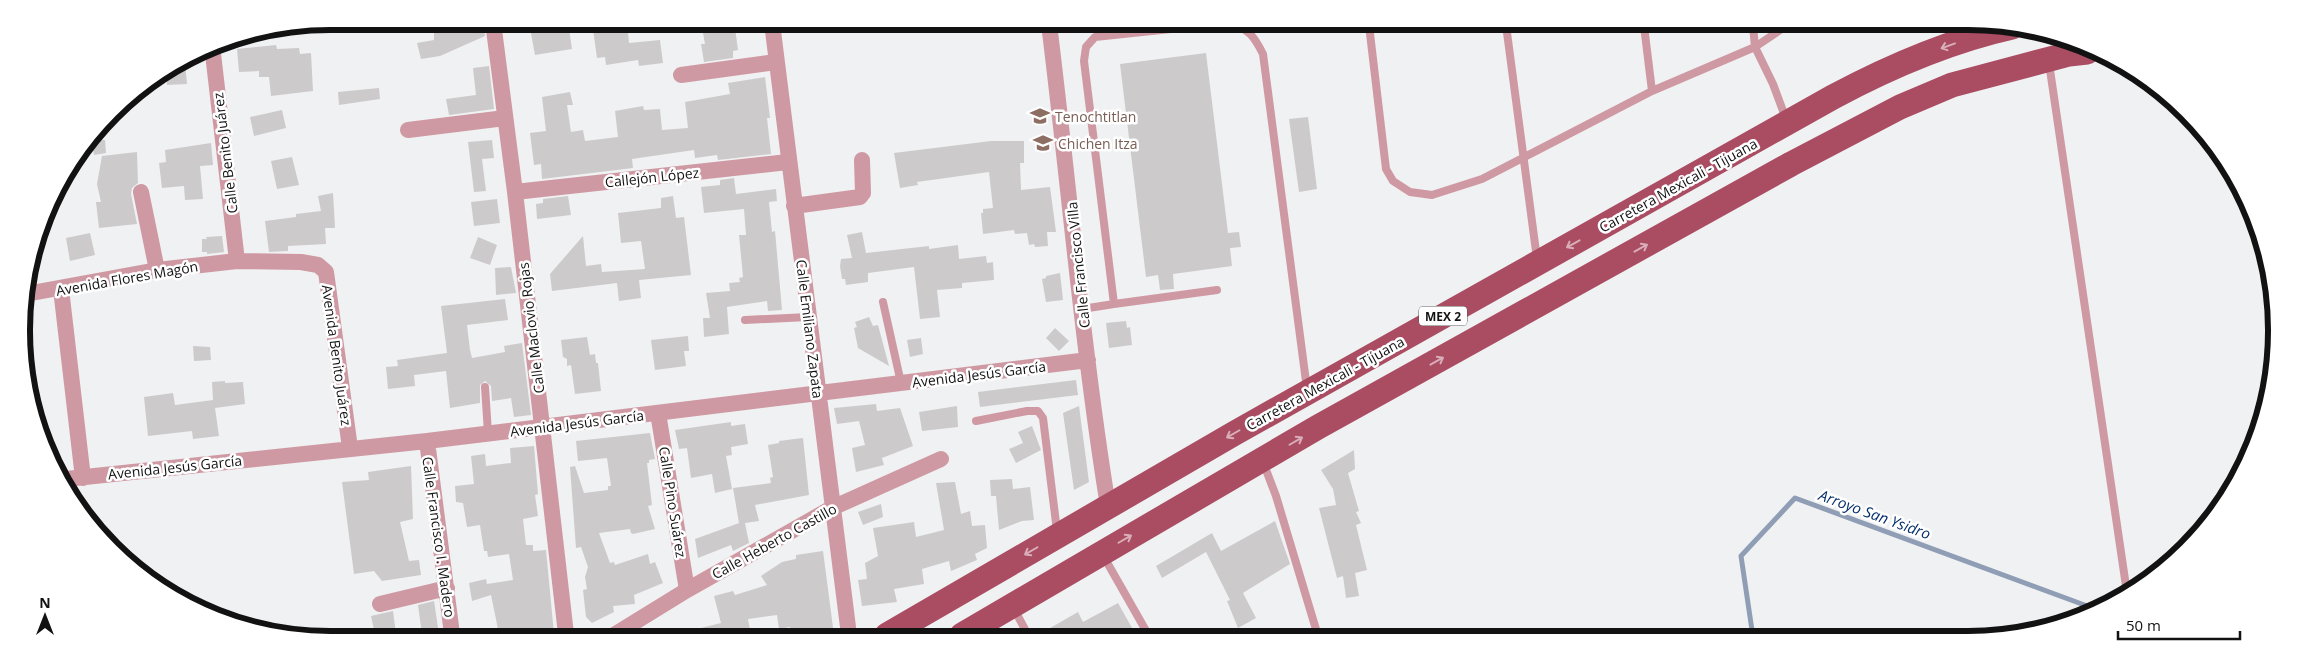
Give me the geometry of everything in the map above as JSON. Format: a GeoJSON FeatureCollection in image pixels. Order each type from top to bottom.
{"type":"FeatureCollection","features":[{"type":"Feature","properties":{"kind":"main road","name":"Carretera Mexicali - Tijuana"},"geometry":{"type":"LineString","coordinates":[[894,631],[1308,392],[1868,78],[1952,44],[1995,32]]}},
{"type":"Feature","properties":{"kind":"main road","name":"MEX 2"},"geometry":{"type":"LineString","coordinates":[[969,631],[1262,460],[1791,164],[1900,107],[1952,85],[2048,59],[2082,53]]}},
{"type":"Feature","properties":{"kind":"street","name":"Calle Maclovio Rojas"},"geometry":{"type":"LineString","coordinates":[[494,30],[515,192],[566,631]]}},
{"type":"Feature","properties":{"kind":"street","name":"Calle Emiliano Zapata"},"geometry":{"type":"LineString","coordinates":[[773,30],[847,631]]}},
{"type":"Feature","properties":{"kind":"street","name":"Calle Francisco Villa"},"geometry":{"type":"LineString","coordinates":[[1049,30],[1088,360],[1108,506]]}},
{"type":"Feature","properties":{"kind":"street","name":"Calle Benito Juárez"},"geometry":{"type":"LineString","coordinates":[[213,54],[237,261]]}},
{"type":"Feature","properties":{"kind":"street"},"geometry":{"type":"LineString","coordinates":[[681,76],[776,62]]}},
{"type":"Feature","properties":{"kind":"street"},"geometry":{"type":"LineString","coordinates":[[408,130],[505,118]]}},
{"type":"Feature","properties":{"kind":"street"},"geometry":{"type":"LineString","coordinates":[[794,206],[860,197],[863,193],[862,160]]}},
{"type":"Feature","properties":{"kind":"street","name":"Callejón López"},"geometry":{"type":"LineString","coordinates":[[515,192],[788,162]]}},
{"type":"Feature","properties":{"kind":"street"},"geometry":{"type":"LineString","coordinates":[[141,192],[157,270]]}},
{"type":"Feature","properties":{"kind":"street","name":"Avenida Flores Magón"},"geometry":{"type":"LineString","coordinates":[[33,293],[157,270],[237,261],[301,262],[318,265]]}},
{"type":"Feature","properties":{"kind":"street","name":"Avenida Benito Juárez"},"geometry":{"type":"LineString","coordinates":[[318,265],[326,272],[350,448]]}},
{"type":"Feature","properties":{"kind":"street"},"geometry":{"type":"LineString","coordinates":[[62,289],[83,478]]}},
{"type":"Feature","properties":{"kind":"street","name":"Avenida Jesús García"},"geometry":{"type":"LineString","coordinates":[[69,480],[427,441],[1088,360]]}},
{"type":"Feature","properties":{"kind":"street","name":"Calle Pino Suárez"},"geometry":{"type":"LineString","coordinates":[[658,413],[687,590]]}},
{"type":"Feature","properties":{"kind":"street","name":"Calle Francisco I. Madero"},"geometry":{"type":"LineString","coordinates":[[427,441],[452,631]]}},
{"type":"Feature","properties":{"kind":"street","name":"Calle Heberto Castillo"},"geometry":{"type":"LineString","coordinates":[[619,631],[832,508],[941,459]]}},
{"type":"Feature","properties":{"kind":"street"},"geometry":{"type":"LineString","coordinates":[[380,604],[447,588]]}},
{"type":"Feature","properties":{"kind":"lane"},"geometry":{"type":"LineString","coordinates":[[1114,304],[1084,61],[1086,47],[1095,37],[1161,30]]}},
{"type":"Feature","properties":{"kind":"lane"},"geometry":{"type":"LineString","coordinates":[[1246,30],[1255,37],[1263,54],[1308,392]]}},
{"type":"Feature","properties":{"kind":"lane"},"geometry":{"type":"LineString","coordinates":[[1370,30],[1386,168],[1393,181],[1410,192],[1432,195],[1482,179],[1652,91],[1755,47],[1780,30]]}},
{"type":"Feature","properties":{"kind":"lane"},"geometry":{"type":"LineString","coordinates":[[1507,30],[1538,263]]}},
{"type":"Feature","properties":{"kind":"lane"},"geometry":{"type":"LineString","coordinates":[[1644,30],[1652,91]]}},
{"type":"Feature","properties":{"kind":"lane"},"geometry":{"type":"LineString","coordinates":[[1753,30],[1755,47],[1773,84],[1787,124]]}},
{"type":"Feature","properties":{"kind":"lane"},"geometry":{"type":"LineString","coordinates":[[2048,59],[2126,586]]}},
{"type":"Feature","properties":{"kind":"lane"},"geometry":{"type":"LineString","coordinates":[[1082,309],[1217,290]]}},
{"type":"Feature","properties":{"kind":"lane"},"geometry":{"type":"LineString","coordinates":[[883,302],[902,383]]}},
{"type":"Feature","properties":{"kind":"lane"},"geometry":{"type":"LineString","coordinates":[[745,320],[808,317]]}},
{"type":"Feature","properties":{"kind":"lane"},"geometry":{"type":"LineString","coordinates":[[485,387],[488,433]]}},
{"type":"Feature","properties":{"kind":"lane"},"geometry":{"type":"LineString","coordinates":[[976,421],[1027,411],[1038,411],[1042,418],[1058,536]]}},
{"type":"Feature","properties":{"kind":"lane"},"geometry":{"type":"LineString","coordinates":[[1262,460],[1276,496],[1316,631]]}},
{"type":"Feature","properties":{"kind":"lane"},"geometry":{"type":"LineString","coordinates":[[1102,553],[1146,631]]}},
{"type":"Feature","properties":{"kind":"lane"},"geometry":{"type":"LineString","coordinates":[[1012,606],[1026,631]]}},
{"type":"Feature","properties":{"kind":"building"},"geometry":{"type":"Polygon","coordinates":[[[434,30],[484,30],[485,36],[440,56],[421,59],[417,43],[434,40],[434,30]]]}},
{"type":"Feature","properties":{"kind":"building"},"geometry":{"type":"Polygon","coordinates":[[[530,30],[569,30],[572,49],[535,55],[530,30]]]}},
{"type":"Feature","properties":{"kind":"building"},"geometry":{"type":"Polygon","coordinates":[[[593,30],[628,30],[629,43],[660,40],[663,63],[639,66],[638,60],[606,65],[605,57],[597,58],[593,30]]]}},
{"type":"Feature","properties":{"kind":"building"},"geometry":{"type":"Polygon","coordinates":[[[735,30],[738,50],[733,51],[733,58],[704,62],[701,44],[705,44],[703,33],[735,30]]]}},
{"type":"Feature","properties":{"kind":"building"},"geometry":{"type":"Polygon","coordinates":[[[276,45],[277,49],[299,48],[300,54],[311,53],[313,91],[271,96],[269,77],[259,77],[259,71],[239,72],[237,49],[276,45]]]}},
{"type":"Feature","properties":{"kind":"building"},"geometry":{"type":"Polygon","coordinates":[[[1206,53],[1228,233],[1239,232],[1241,247],[1230,248],[1232,266],[1173,274],[1174,289],[1160,290],[1158,275],[1146,277],[1120,64],[1206,53]]]}},
{"type":"Feature","properties":{"kind":"building"},"geometry":{"type":"Polygon","coordinates":[[[489,66],[494,109],[449,115],[446,99],[476,95],[473,68],[489,66]]]}},
{"type":"Feature","properties":{"kind":"building"},"geometry":{"type":"Polygon","coordinates":[[[185,67],[187,84],[167,85],[166,79],[185,67]]]}},
{"type":"Feature","properties":{"kind":"building"},"geometry":{"type":"Polygon","coordinates":[[[765,77],[770,118],[767,118],[771,154],[718,160],[717,155],[695,158],[694,150],[632,159],[633,168],[542,179],[541,164],[534,165],[530,133],[546,131],[542,97],[570,92],[573,105],[567,105],[571,132],[583,130],[585,141],[618,137],[615,111],[643,106],[644,110],[660,109],[662,130],[688,128],[685,102],[730,94],[728,83],[765,77]]]}},
{"type":"Feature","properties":{"kind":"building"},"geometry":{"type":"Polygon","coordinates":[[[379,88],[380,99],[339,105],[338,92],[379,88]]]}},
{"type":"Feature","properties":{"kind":"building"},"geometry":{"type":"Polygon","coordinates":[[[282,110],[286,128],[254,136],[250,117],[282,110]]]}},
{"type":"Feature","properties":{"kind":"building"},"geometry":{"type":"Polygon","coordinates":[[[1308,117],[1317,189],[1299,192],[1289,119],[1308,117]]]}},
{"type":"Feature","properties":{"kind":"building"},"geometry":{"type":"Polygon","coordinates":[[[98,140],[105,140],[106,153],[94,155],[93,147],[98,140]]]}},
{"type":"Feature","properties":{"kind":"building"},"geometry":{"type":"Polygon","coordinates":[[[492,140],[494,158],[482,159],[486,191],[474,192],[468,142],[492,140]]]}},
{"type":"Feature","properties":{"kind":"building"},"geometry":{"type":"Polygon","coordinates":[[[991,141],[1024,141],[1024,163],[1020,163],[1021,190],[1050,187],[1056,232],[1047,232],[1048,246],[1035,247],[1034,244],[1029,245],[1027,233],[1015,234],[1014,230],[983,234],[981,213],[983,213],[983,209],[993,208],[989,172],[917,182],[918,185],[900,188],[894,153],[991,141]]]}},
{"type":"Feature","properties":{"kind":"building"},"geometry":{"type":"Polygon","coordinates":[[[211,143],[213,165],[200,166],[203,199],[185,200],[184,186],[162,188],[159,163],[166,162],[165,150],[211,143]]]}},
{"type":"Feature","properties":{"kind":"building"},"geometry":{"type":"Polygon","coordinates":[[[137,152],[138,183],[132,188],[131,194],[137,224],[99,228],[96,202],[101,202],[97,184],[102,156],[137,152]]]}},
{"type":"Feature","properties":{"kind":"building"},"geometry":{"type":"Polygon","coordinates":[[[292,157],[299,185],[277,189],[271,161],[292,157]]]}},
{"type":"Feature","properties":{"kind":"building"},"geometry":{"type":"Polygon","coordinates":[[[734,178],[736,194],[776,189],[777,201],[769,202],[772,232],[775,231],[782,310],[768,311],[767,301],[727,307],[729,334],[704,337],[703,318],[710,318],[706,293],[730,291],[729,283],[740,282],[739,278],[743,277],[739,235],[746,235],[744,209],[704,213],[701,187],[720,185],[720,180],[734,178]]]}},
{"type":"Feature","properties":{"kind":"building"},"geometry":{"type":"Polygon","coordinates":[[[333,193],[335,228],[325,228],[326,244],[288,246],[288,251],[269,252],[265,221],[296,217],[296,214],[321,211],[318,196],[333,193]]]}},
{"type":"Feature","properties":{"kind":"building"},"geometry":{"type":"Polygon","coordinates":[[[568,196],[571,215],[537,219],[536,204],[543,203],[543,199],[568,196]]]}},
{"type":"Feature","properties":{"kind":"building"},"geometry":{"type":"Polygon","coordinates":[[[673,196],[676,218],[684,217],[691,275],[639,280],[641,298],[619,301],[617,283],[552,291],[550,274],[583,236],[586,266],[601,264],[602,272],[645,269],[641,241],[621,243],[618,213],[661,208],[661,198],[673,196]]]}},
{"type":"Feature","properties":{"kind":"building"},"geometry":{"type":"Polygon","coordinates":[[[497,199],[500,223],[474,226],[471,202],[497,199]]]}},
{"type":"Feature","properties":{"kind":"building"},"geometry":{"type":"Polygon","coordinates":[[[862,232],[866,253],[929,246],[929,249],[958,245],[959,259],[986,256],[987,263],[993,262],[994,280],[962,283],[962,288],[937,290],[940,317],[920,319],[914,267],[868,273],[868,282],[846,285],[845,279],[842,279],[841,259],[852,258],[847,235],[862,232]]]}},
{"type":"Feature","properties":{"kind":"building"},"geometry":{"type":"Polygon","coordinates":[[[90,233],[95,255],[70,261],[66,238],[90,233]]]}},
{"type":"Feature","properties":{"kind":"building"},"geometry":{"type":"Polygon","coordinates":[[[222,236],[224,252],[207,254],[207,252],[202,252],[202,239],[222,236]]]}},
{"type":"Feature","properties":{"kind":"building"},"geometry":{"type":"Polygon","coordinates":[[[478,237],[497,245],[490,265],[470,258],[478,237]]]}},
{"type":"Feature","properties":{"kind":"building"},"geometry":{"type":"Polygon","coordinates":[[[511,267],[516,293],[496,295],[495,268],[511,267]]]}},
{"type":"Feature","properties":{"kind":"building"},"geometry":{"type":"Polygon","coordinates":[[[1060,273],[1063,300],[1046,302],[1042,279],[1046,278],[1046,276],[1060,273]]]}},
{"type":"Feature","properties":{"kind":"building"},"geometry":{"type":"Polygon","coordinates":[[[505,299],[508,320],[467,325],[470,350],[472,358],[505,352],[504,346],[522,343],[531,415],[514,417],[511,398],[492,401],[491,386],[485,381],[480,385],[480,403],[450,408],[446,371],[414,375],[415,386],[388,389],[386,367],[398,366],[397,360],[447,353],[441,306],[505,299]]]}},
{"type":"Feature","properties":{"kind":"building"},"geometry":{"type":"Polygon","coordinates":[[[869,317],[873,326],[878,325],[889,366],[858,348],[854,328],[857,327],[855,322],[869,317]]]}},
{"type":"Feature","properties":{"kind":"building"},"geometry":{"type":"Polygon","coordinates":[[[1126,321],[1127,328],[1130,327],[1132,345],[1109,348],[1106,323],[1126,321]]]}},
{"type":"Feature","properties":{"kind":"building"},"geometry":{"type":"Polygon","coordinates":[[[1055,328],[1069,341],[1059,351],[1046,338],[1055,328]]]}},
{"type":"Feature","properties":{"kind":"building"},"geometry":{"type":"Polygon","coordinates":[[[688,336],[689,351],[684,351],[686,366],[655,370],[651,340],[688,336]]]}},
{"type":"Feature","properties":{"kind":"building"},"geometry":{"type":"Polygon","coordinates":[[[587,337],[590,355],[595,354],[596,363],[598,363],[601,391],[575,394],[571,365],[567,366],[567,359],[563,357],[561,340],[587,337]]]}},
{"type":"Feature","properties":{"kind":"building"},"geometry":{"type":"Polygon","coordinates":[[[921,338],[923,354],[910,357],[907,340],[921,338]]]}},
{"type":"Feature","properties":{"kind":"building"},"geometry":{"type":"Polygon","coordinates":[[[193,346],[210,347],[211,360],[194,361],[193,346]]]}},
{"type":"Feature","properties":{"kind":"building"},"geometry":{"type":"Polygon","coordinates":[[[1076,380],[1078,395],[980,407],[978,392],[1076,380]]]}},
{"type":"Feature","properties":{"kind":"building"},"geometry":{"type":"Polygon","coordinates":[[[225,381],[225,383],[243,382],[245,404],[215,408],[219,436],[193,439],[192,431],[148,436],[144,397],[173,393],[175,405],[213,400],[212,382],[225,381]]]}},
{"type":"Feature","properties":{"kind":"building"},"geometry":{"type":"Polygon","coordinates":[[[876,404],[877,411],[900,408],[913,446],[882,458],[884,465],[856,472],[852,448],[865,445],[859,421],[837,424],[834,408],[876,404]]]}},
{"type":"Feature","properties":{"kind":"building"},"geometry":{"type":"Polygon","coordinates":[[[957,406],[958,427],[922,431],[919,412],[957,406]]]}},
{"type":"Feature","properties":{"kind":"building"},"geometry":{"type":"Polygon","coordinates":[[[1079,406],[1089,482],[1074,490],[1063,413],[1079,406]]]}},
{"type":"Feature","properties":{"kind":"building"},"geometry":{"type":"Polygon","coordinates":[[[731,422],[731,426],[745,424],[748,444],[731,447],[732,455],[726,456],[732,489],[715,493],[712,474],[691,478],[687,448],[679,449],[675,430],[731,422]]]}},
{"type":"Feature","properties":{"kind":"building"},"geometry":{"type":"Polygon","coordinates":[[[1032,426],[1041,450],[1016,463],[1009,449],[1023,443],[1018,432],[1032,426]]]}},
{"type":"Feature","properties":{"kind":"building"},"geometry":{"type":"Polygon","coordinates":[[[650,433],[655,459],[649,460],[649,463],[647,463],[652,505],[648,506],[655,529],[633,534],[630,529],[599,533],[610,563],[614,562],[615,565],[648,554],[650,564],[655,562],[663,583],[634,595],[635,604],[613,606],[614,612],[592,623],[586,617],[583,590],[587,589],[585,577],[588,567],[581,547],[576,548],[570,467],[575,466],[584,493],[608,490],[608,486],[611,486],[607,458],[578,461],[576,441],[650,433]]]}},
{"type":"Feature","properties":{"kind":"building"},"geometry":{"type":"Polygon","coordinates":[[[803,438],[809,495],[755,505],[759,521],[745,523],[749,543],[733,551],[731,545],[698,558],[695,539],[739,523],[733,488],[771,483],[770,478],[773,477],[768,445],[779,443],[779,441],[803,438]]]}},
{"type":"Feature","properties":{"kind":"building"},"geometry":{"type":"Polygon","coordinates":[[[534,446],[538,494],[535,495],[538,516],[523,519],[526,545],[533,545],[533,551],[546,550],[554,631],[498,631],[491,595],[472,601],[469,583],[486,579],[487,584],[513,580],[509,554],[488,557],[487,551],[484,551],[480,525],[467,527],[463,503],[456,502],[455,486],[474,484],[471,456],[485,454],[486,466],[511,463],[510,448],[534,446]]]}},
{"type":"Feature","properties":{"kind":"building"},"geometry":{"type":"Polygon","coordinates":[[[1354,450],[1355,469],[1348,473],[1359,511],[1356,512],[1361,523],[1356,525],[1367,570],[1355,573],[1359,596],[1346,598],[1343,576],[1337,578],[1319,508],[1336,505],[1333,489],[1321,470],[1354,450]]]}},
{"type":"Feature","properties":{"kind":"building"},"geometry":{"type":"Polygon","coordinates":[[[411,466],[413,519],[400,522],[409,561],[419,560],[421,575],[382,581],[374,571],[354,574],[342,482],[369,480],[368,472],[411,466]]]}},
{"type":"Feature","properties":{"kind":"building"},"geometry":{"type":"Polygon","coordinates":[[[1012,479],[1013,489],[1030,487],[1034,520],[1022,521],[999,530],[996,496],[991,496],[990,480],[1012,479]]]}},
{"type":"Feature","properties":{"kind":"building"},"geometry":{"type":"Polygon","coordinates":[[[955,482],[961,514],[970,511],[972,526],[985,525],[987,548],[975,554],[977,560],[951,571],[949,561],[922,569],[924,584],[894,589],[897,602],[862,606],[858,580],[867,579],[865,563],[878,556],[873,528],[914,522],[916,537],[944,530],[936,483],[955,482]]]}},
{"type":"Feature","properties":{"kind":"building"},"geometry":{"type":"Polygon","coordinates":[[[881,504],[883,517],[863,525],[858,512],[881,504]]]}},
{"type":"Feature","properties":{"kind":"building"},"geometry":{"type":"Polygon","coordinates":[[[1275,521],[1290,564],[1243,593],[1256,618],[1238,628],[1227,601],[1230,600],[1206,552],[1162,578],[1156,566],[1212,533],[1221,551],[1275,521]]]}},
{"type":"Feature","properties":{"kind":"building"},"geometry":{"type":"Polygon","coordinates":[[[823,551],[833,631],[790,631],[790,627],[779,629],[777,615],[748,619],[750,631],[693,631],[721,623],[714,596],[733,591],[735,595],[767,585],[761,576],[782,562],[796,559],[796,555],[823,551]]]}},
{"type":"Feature","properties":{"kind":"building"},"geometry":{"type":"Polygon","coordinates":[[[434,601],[439,631],[422,631],[418,605],[434,601]]]}},
{"type":"Feature","properties":{"kind":"building"},"geometry":{"type":"Polygon","coordinates":[[[1118,603],[1134,631],[1045,631],[1078,612],[1083,622],[1118,603]]]}},
{"type":"Feature","properties":{"kind":"building"},"geometry":{"type":"Polygon","coordinates":[[[393,611],[396,631],[374,631],[371,616],[393,611]]]}},
{"type":"Feature","properties":{"kind":"waterway","name":"Arroyo San Ysidro"},"geometry":{"type":"LineString","coordinates":[[1752,631],[1741,556],[1795,498],[2087,606]]}},
{"type":"Feature","properties":{"kind":"place","name":"Tenochtitlan"},"geometry":{"type":"Point","coordinates":[1040,116]}},
{"type":"Feature","properties":{"kind":"place","name":"Chichen Itza"},"geometry":{"type":"Point","coordinates":[1043,143]}}]}
